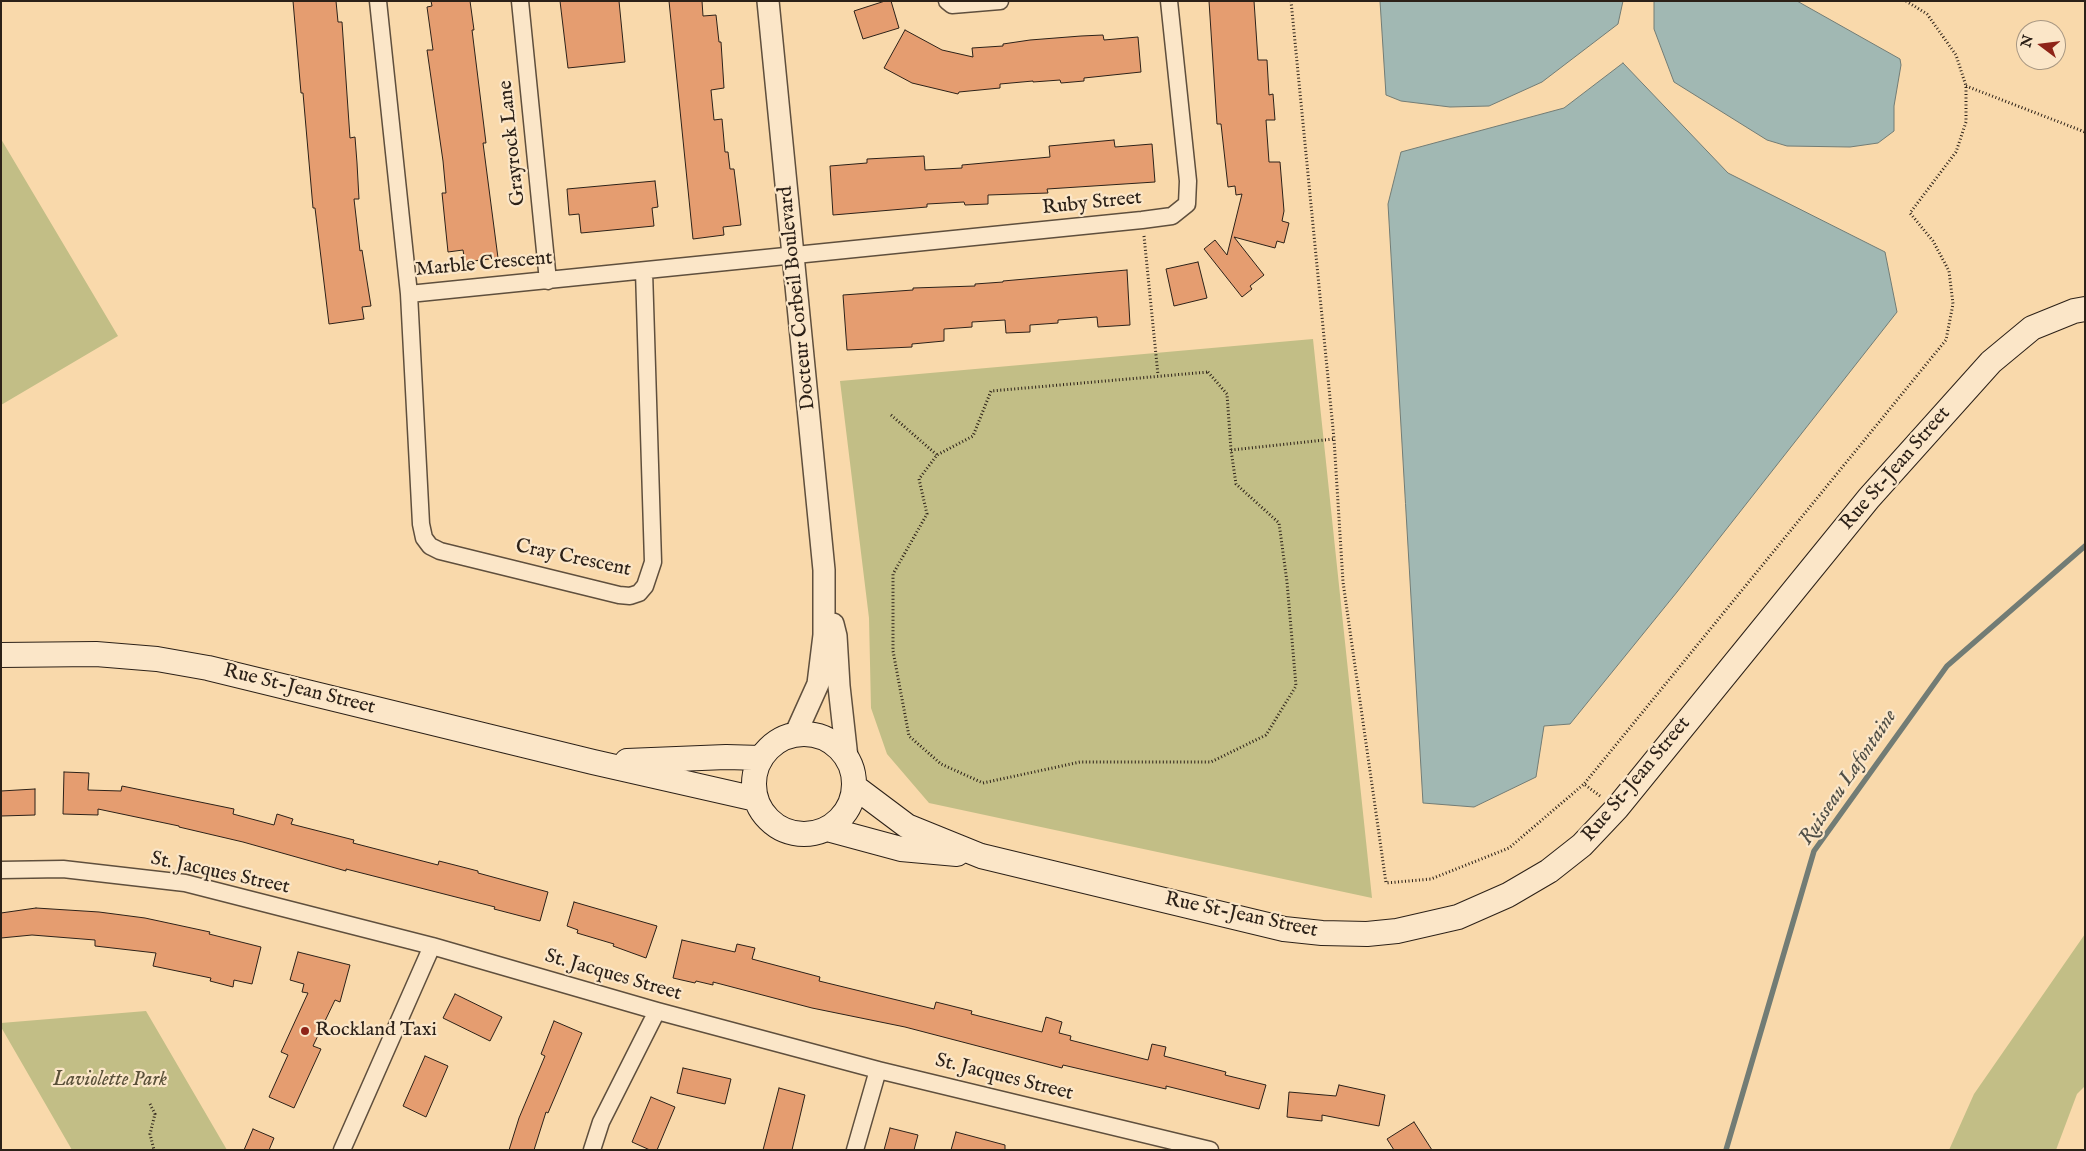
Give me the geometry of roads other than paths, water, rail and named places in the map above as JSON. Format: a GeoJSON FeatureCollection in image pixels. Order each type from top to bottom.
{"type":"FeatureCollection","features":[{"type":"Feature","properties":{"kind":"main road","name":"Rue St-Jean Street"},"geometry":{"type":"LineString","coordinates":[[855,787],[907,826],[981,856],[1284,929],[1322,933],[1367,934],[1398,931],[1458,917],[1508,895],[1564,860],[1582,845],[1617,808],[1869,498],[1991,362],[2032,328],[2074,311],[2085,309]]}},
{"type":"Feature","properties":{"kind":"main road","name":"Rue St-Jean Street"},"geometry":{"type":"LineString","coordinates":[[1,655],[96,654],[157,659],[208,668],[592,762],[756,799],[764,814],[776,826],[792,833],[810,834],[827,829],[901,849],[981,856]]}},
{"type":"Feature","properties":{"kind":"main road"},"geometry":{"type":"LineString","coordinates":[[756,799],[754,785],[756,771],[761,758],[770,747],[782,739],[795,735],[810,734],[825,738],[838,746],[848,758],[853,772],[855,787],[851,804],[841,819],[827,829]]}},
{"type":"Feature","properties":{"kind":"main road","name":"Rue St-Jean Street"},"geometry":{"type":"LineString","coordinates":[[592,762],[726,757],[761,758]]}},
{"type":"Feature","properties":{"kind":"street","name":"Marble Crescent"},"geometry":{"type":"LineString","coordinates":[[378,1],[408,294],[794,255]]}},
{"type":"Feature","properties":{"kind":"street","name":"Grayrock Lane"},"geometry":{"type":"LineString","coordinates":[[520,1],[548,281]]}},
{"type":"Feature","properties":{"kind":"street","name":"Docteur Corbeil Boulevard"},"geometry":{"type":"LineString","coordinates":[[768,1],[818,497],[825,594],[824,635],[818,684],[795,735]]}},
{"type":"Feature","properties":{"kind":"street"},"geometry":{"type":"LineString","coordinates":[[947,1],[952,5],[1000,1]]}},
{"type":"Feature","properties":{"kind":"street","name":"Ruby Street"},"geometry":{"type":"LineString","coordinates":[[794,255],[1172,216],[1187,204],[1188,181],[1169,1]]}},
{"type":"Feature","properties":{"kind":"street","name":"Cray Crescent"},"geometry":{"type":"LineString","coordinates":[[408,294],[421,524],[424,538],[430,546],[440,551],[630,596],[639,593],[646,586],[653,562],[644,271]]}},
{"type":"Feature","properties":{"kind":"street","name":"Docteur Corbeil Boulevard"},"geometry":{"type":"LineString","coordinates":[[825,594],[836,636],[838,686],[848,758]]}},
{"type":"Feature","properties":{"kind":"street","name":"St. Jacques Street"},"geometry":{"type":"LineString","coordinates":[[1,870],[63,869],[185,883],[432,946],[656,1011],[878,1070],[1210,1150]]}},
{"type":"Feature","properties":{"kind":"street"},"geometry":{"type":"LineString","coordinates":[[342,1150],[432,946]]}},
{"type":"Feature","properties":{"kind":"street"},"geometry":{"type":"LineString","coordinates":[[592,1150],[601,1122],[656,1011]]}},
{"type":"Feature","properties":{"kind":"street"},"geometry":{"type":"LineString","coordinates":[[855,1150],[878,1070]]}},
{"type":"Feature","properties":{"kind":"water"},"geometry":{"type":"Polygon","coordinates":[[[1380,1],[1623,1],[1618,24],[1542,82],[1489,106],[1450,107],[1401,101],[1386,95],[1380,1]]]}},
{"type":"Feature","properties":{"kind":"water"},"geometry":{"type":"Polygon","coordinates":[[[1654,1],[1797,1],[1900,59],[1901,65],[1894,106],[1894,131],[1878,143],[1850,147],[1787,146],[1767,140],[1674,82],[1654,29],[1654,1]]]}},
{"type":"Feature","properties":{"kind":"water"},"geometry":{"type":"Polygon","coordinates":[[[1623,63],[1728,173],[1885,252],[1897,312],[1677,592],[1570,724],[1544,726],[1536,777],[1474,807],[1423,803],[1388,204],[1401,152],[1564,108],[1623,63]]]}},
{"type":"Feature","properties":{"kind":"waterway","name":"Ruisseau Lafontaine"},"geometry":{"type":"LineString","coordinates":[[1726,1150],[1814,851],[1947,666],[2085,546]]}},
{"type":"Feature","properties":{"kind":"place","name":"Rockland Taxi"},"geometry":{"type":"Point","coordinates":[305,1031]}},
{"type":"Feature","properties":{"kind":"park label","name":"Laviolette Park"},"geometry":{"type":"Point","coordinates":[110,1081]}}]}
